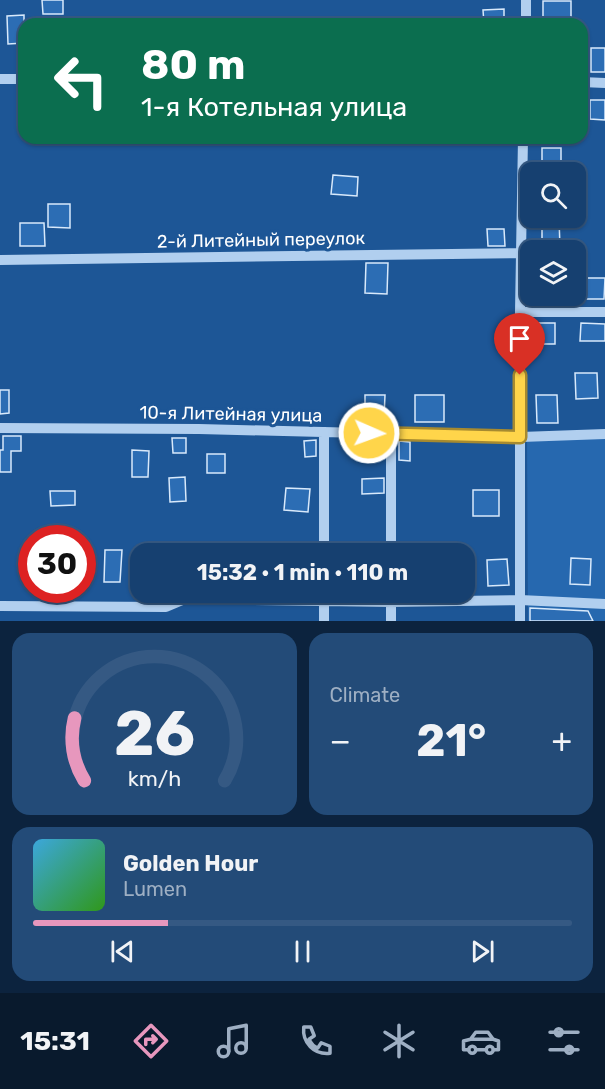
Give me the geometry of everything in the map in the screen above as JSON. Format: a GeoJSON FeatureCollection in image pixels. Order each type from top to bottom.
{"type":"FeatureCollection","features":[{"type":"Feature","properties":{"kind":"street"},"geometry":{"type":"LineString","coordinates":[[526,0],[526,18]]}},
{"type":"Feature","properties":{"kind":"street"},"geometry":{"type":"LineString","coordinates":[[0,79],[18,79]]}},
{"type":"Feature","properties":{"kind":"street"},"geometry":{"type":"LineString","coordinates":[[588,82],[605,83]]}},
{"type":"Feature","properties":{"kind":"street"},"geometry":{"type":"LineString","coordinates":[[522,240],[524,144]]}},
{"type":"Feature","properties":{"kind":"street","name":"2-й Литейный переулок"},"geometry":{"type":"LineString","coordinates":[[0,260],[520,252]]}},
{"type":"Feature","properties":{"kind":"street"},"geometry":{"type":"LineString","coordinates":[[520,306],[520,621]]}},
{"type":"Feature","properties":{"kind":"street"},"geometry":{"type":"LineString","coordinates":[[520,312],[605,312]]}},
{"type":"Feature","properties":{"kind":"street","name":"10-я Литейная улица"},"geometry":{"type":"LineString","coordinates":[[0,428],[199,429],[520,437],[605,434]]}},
{"type":"Feature","properties":{"kind":"street"},"geometry":{"type":"LineString","coordinates":[[324,432],[324,543]]}},
{"type":"Feature","properties":{"kind":"street"},"geometry":{"type":"LineString","coordinates":[[391,434],[391,543]]}},
{"type":"Feature","properties":{"kind":"street"},"geometry":{"type":"LineString","coordinates":[[475,599],[605,604]]}},
{"type":"Feature","properties":{"kind":"street"},"geometry":{"type":"LineString","coordinates":[[0,606],[166,607],[175,603]]}},
{"type":"Feature","properties":{"kind":"street"},"geometry":{"type":"LineString","coordinates":[[324,603],[324,621]]}},
{"type":"Feature","properties":{"kind":"street"},"geometry":{"type":"LineString","coordinates":[[391,603],[391,621]]}},
{"type":"Feature","properties":{"kind":"shaded area"},"geometry":{"type":"Polygon","coordinates":[[[527,434],[605,437],[605,621],[528,621],[527,434]]]}},
{"type":"Feature","properties":{"kind":"building"},"geometry":{"type":"Polygon","coordinates":[[[42,0],[63,0],[63,14],[43,14],[42,0]]]}},
{"type":"Feature","properties":{"kind":"building"},"geometry":{"type":"Polygon","coordinates":[[[543,1],[571,1],[571,18],[543,18],[543,1]]]}},
{"type":"Feature","properties":{"kind":"building"},"geometry":{"type":"Polygon","coordinates":[[[504,9],[504,18],[484,18],[483,10],[504,9]]]}},
{"type":"Feature","properties":{"kind":"building"},"geometry":{"type":"Polygon","coordinates":[[[24,15],[24,18],[18,18],[18,43],[8,44],[7,16],[24,15]]]}},
{"type":"Feature","properties":{"kind":"building"},"geometry":{"type":"Polygon","coordinates":[[[591,48],[605,48],[605,72],[591,72],[591,48]]]}},
{"type":"Feature","properties":{"kind":"building"},"geometry":{"type":"Polygon","coordinates":[[[590,100],[605,100],[605,120],[590,119],[590,100]]]}},
{"type":"Feature","properties":{"kind":"building"},"geometry":{"type":"Polygon","coordinates":[[[542,148],[561,148],[561,162],[542,162],[542,148]]]}},
{"type":"Feature","properties":{"kind":"building"},"geometry":{"type":"Polygon","coordinates":[[[333,175],[358,177],[357,196],[331,194],[333,175]]]}},
{"type":"Feature","properties":{"kind":"building"},"geometry":{"type":"Polygon","coordinates":[[[48,204],[70,204],[70,228],[48,227],[48,204]]]}},
{"type":"Feature","properties":{"kind":"building"},"geometry":{"type":"Polygon","coordinates":[[[20,223],[44,223],[45,246],[20,246],[20,223]]]}},
{"type":"Feature","properties":{"kind":"building"},"geometry":{"type":"Polygon","coordinates":[[[542,228],[559,228],[560,240],[542,240],[542,228]]]}},
{"type":"Feature","properties":{"kind":"building"},"geometry":{"type":"Polygon","coordinates":[[[487,229],[504,229],[505,246],[488,246],[487,229]]]}},
{"type":"Feature","properties":{"kind":"building"},"geometry":{"type":"Polygon","coordinates":[[[366,263],[388,263],[387,294],[365,293],[366,263]]]}},
{"type":"Feature","properties":{"kind":"building"},"geometry":{"type":"Polygon","coordinates":[[[586,278],[605,278],[604,299],[586,299],[586,278]]]}},
{"type":"Feature","properties":{"kind":"building"},"geometry":{"type":"Polygon","coordinates":[[[538,323],[555,323],[555,344],[538,344],[538,323]]]}},
{"type":"Feature","properties":{"kind":"building"},"geometry":{"type":"Polygon","coordinates":[[[581,323],[605,324],[605,341],[580,341],[581,323]]]}},
{"type":"Feature","properties":{"kind":"building"},"geometry":{"type":"Polygon","coordinates":[[[575,373],[597,373],[598,398],[576,399],[575,373]]]}},
{"type":"Feature","properties":{"kind":"building"},"geometry":{"type":"Polygon","coordinates":[[[0,390],[9,390],[9,413],[0,414],[0,390]]]}},
{"type":"Feature","properties":{"kind":"building"},"geometry":{"type":"Polygon","coordinates":[[[365,395],[385,395],[384,418],[365,418],[365,395]]]}},
{"type":"Feature","properties":{"kind":"building"},"geometry":{"type":"Polygon","coordinates":[[[415,395],[444,395],[444,422],[415,422],[415,395]]]}},
{"type":"Feature","properties":{"kind":"building"},"geometry":{"type":"Polygon","coordinates":[[[536,395],[557,395],[558,423],[537,423],[536,395]]]}},
{"type":"Feature","properties":{"kind":"building"},"geometry":{"type":"Polygon","coordinates":[[[3,436],[21,436],[21,451],[11,451],[11,472],[0,472],[0,450],[3,450],[3,436]]]}},
{"type":"Feature","properties":{"kind":"building"},"geometry":{"type":"Polygon","coordinates":[[[172,438],[186,438],[186,453],[173,453],[172,438]]]}},
{"type":"Feature","properties":{"kind":"building"},"geometry":{"type":"Polygon","coordinates":[[[316,440],[316,456],[305,457],[304,441],[316,440]]]}},
{"type":"Feature","properties":{"kind":"building"},"geometry":{"type":"Polygon","coordinates":[[[367,441],[384,441],[384,458],[376,459],[376,449],[368,449],[367,441]]]}},
{"type":"Feature","properties":{"kind":"building"},"geometry":{"type":"Polygon","coordinates":[[[399,441],[410,442],[410,461],[399,460],[399,441]]]}},
{"type":"Feature","properties":{"kind":"building"},"geometry":{"type":"Polygon","coordinates":[[[132,450],[149,451],[148,477],[132,477],[132,450]]]}},
{"type":"Feature","properties":{"kind":"building"},"geometry":{"type":"Polygon","coordinates":[[[207,454],[225,454],[225,473],[207,473],[207,454]]]}},
{"type":"Feature","properties":{"kind":"building"},"geometry":{"type":"Polygon","coordinates":[[[185,477],[186,501],[170,502],[169,478],[185,477]]]}},
{"type":"Feature","properties":{"kind":"building"},"geometry":{"type":"Polygon","coordinates":[[[384,478],[384,493],[362,494],[362,479],[384,478]]]}},
{"type":"Feature","properties":{"kind":"building"},"geometry":{"type":"Polygon","coordinates":[[[286,488],[310,489],[308,512],[284,510],[286,488]]]}},
{"type":"Feature","properties":{"kind":"building"},"geometry":{"type":"Polygon","coordinates":[[[473,490],[499,490],[499,516],[473,516],[473,490]]]}},
{"type":"Feature","properties":{"kind":"building"},"geometry":{"type":"Polygon","coordinates":[[[50,491],[75,491],[75,505],[51,506],[50,491]]]}},
{"type":"Feature","properties":{"kind":"building"},"geometry":{"type":"Polygon","coordinates":[[[105,550],[122,550],[120,582],[104,582],[105,550]]]}},
{"type":"Feature","properties":{"kind":"building"},"geometry":{"type":"Polygon","coordinates":[[[571,558],[591,559],[590,585],[570,584],[571,558]]]}},
{"type":"Feature","properties":{"kind":"building"},"geometry":{"type":"Polygon","coordinates":[[[507,559],[509,585],[488,586],[487,560],[507,559]]]}},
{"type":"Feature","properties":{"kind":"building"},"geometry":{"type":"Polygon","coordinates":[[[530,608],[588,611],[593,621],[530,621],[530,608]]]}},
{"type":"Feature","properties":{"kind":"route"},"geometry":{"type":"LineString","coordinates":[[369,433],[520,437],[520,375]]}}]}
